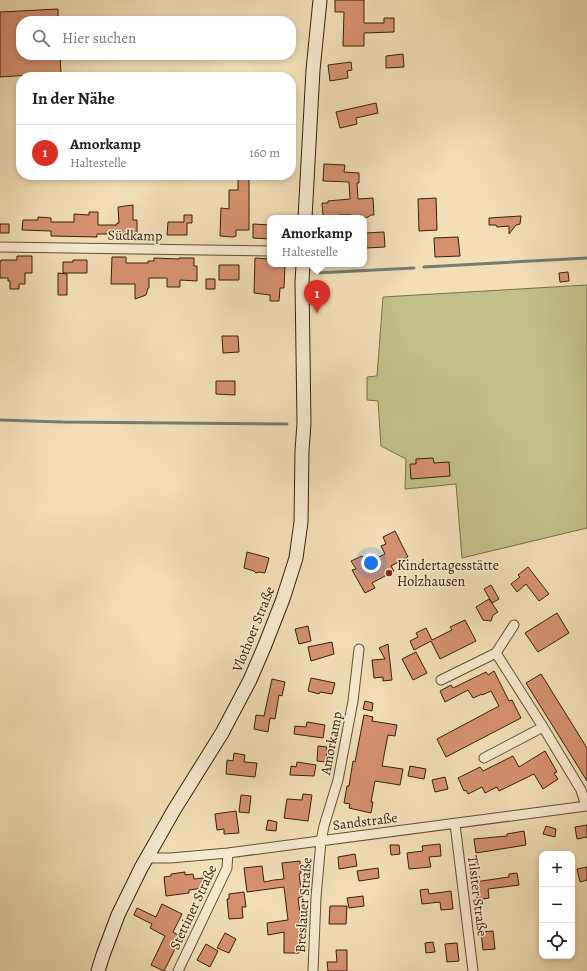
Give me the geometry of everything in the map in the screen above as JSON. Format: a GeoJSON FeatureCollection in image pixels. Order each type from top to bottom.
{"type":"FeatureCollection","features":[{"type":"Feature","properties":{"kind":"street"},"geometry":{"type":"LineString","coordinates":[[305,215],[313,70],[320,0]]}},
{"type":"Feature","properties":{"kind":"street","name":"Südkamp"},"geometry":{"type":"LineString","coordinates":[[0,246],[267,251]]}},
{"type":"Feature","properties":{"kind":"street","name":"Vlothoer Straße"},"geometry":{"type":"LineString","coordinates":[[98,971],[118,916],[147,858],[174,810],[222,733],[250,680],[278,613],[296,558],[301,522],[304,423],[303,267]]}},
{"type":"Feature","properties":{"kind":"street"},"geometry":{"type":"LineString","coordinates":[[442,680],[496,653],[514,625]]}},
{"type":"Feature","properties":{"kind":"street","name":"Amorkamp"},"geometry":{"type":"LineString","coordinates":[[321,841],[338,780],[354,701],[359,650]]}},
{"type":"Feature","properties":{"kind":"street"},"geometry":{"type":"LineString","coordinates":[[496,653],[581,790],[586,806]]}},
{"type":"Feature","properties":{"kind":"street"},"geometry":{"type":"LineString","coordinates":[[484,758],[543,727]]}},
{"type":"Feature","properties":{"kind":"street","name":"Sandstraße"},"geometry":{"type":"LineString","coordinates":[[147,858],[170,858],[228,853],[586,806]]}},
{"type":"Feature","properties":{"kind":"street","name":"Tilsiter Straße"},"geometry":{"type":"LineString","coordinates":[[455,824],[473,971]]}},
{"type":"Feature","properties":{"kind":"street","name":"Breslauer Straße"},"geometry":{"type":"LineString","coordinates":[[313,971],[316,898],[321,841]]}},
{"type":"Feature","properties":{"kind":"street","name":"Stettiner Straße"},"geometry":{"type":"LineString","coordinates":[[178,971],[227,868],[228,853]]}},
{"type":"Feature","properties":{"kind":"shaded area"},"geometry":{"type":"Polygon","coordinates":[[[587,285],[587,528],[462,558],[456,484],[405,489],[406,459],[381,446],[378,401],[367,400],[367,377],[377,376],[383,297],[587,285]]]}},
{"type":"Feature","properties":{"kind":"building"},"geometry":{"type":"Polygon","coordinates":[[[335,0],[364,0],[364,23],[384,23],[384,18],[394,18],[394,32],[364,33],[364,46],[343,46],[344,12],[335,12],[335,0]]]}},
{"type":"Feature","properties":{"kind":"building"},"geometry":{"type":"Polygon","coordinates":[[[58,9],[58,16],[16,16],[16,60],[60,60],[61,72],[16,72],[16,76],[0,77],[0,12],[58,9]]]}},
{"type":"Feature","properties":{"kind":"building"},"geometry":{"type":"Polygon","coordinates":[[[403,54],[404,67],[386,68],[386,56],[403,54]]]}},
{"type":"Feature","properties":{"kind":"building"},"geometry":{"type":"Polygon","coordinates":[[[351,62],[352,70],[347,71],[348,78],[330,81],[328,65],[351,62]]]}},
{"type":"Feature","properties":{"kind":"building"},"geometry":{"type":"Polygon","coordinates":[[[376,103],[378,113],[356,118],[357,124],[340,128],[336,112],[376,103]]]}},
{"type":"Feature","properties":{"kind":"building"},"geometry":{"type":"Polygon","coordinates":[[[324,164],[345,165],[344,172],[359,173],[359,183],[357,183],[358,199],[373,198],[374,215],[367,217],[367,215],[323,215],[322,203],[350,199],[349,182],[323,181],[324,164]]]}},
{"type":"Feature","properties":{"kind":"building"},"geometry":{"type":"Polygon","coordinates":[[[238,180],[249,180],[249,230],[236,230],[236,236],[233,237],[220,236],[221,208],[229,209],[229,190],[238,190],[238,180]]]}},
{"type":"Feature","properties":{"kind":"building"},"geometry":{"type":"Polygon","coordinates":[[[436,198],[437,230],[419,231],[418,199],[436,198]]]}},
{"type":"Feature","properties":{"kind":"building"},"geometry":{"type":"Polygon","coordinates":[[[133,205],[133,220],[137,220],[137,234],[97,234],[97,237],[51,236],[51,231],[22,230],[23,220],[38,220],[38,217],[51,218],[51,222],[74,222],[74,214],[89,215],[89,212],[98,212],[98,225],[117,225],[117,223],[119,223],[118,207],[133,205]]]}},
{"type":"Feature","properties":{"kind":"building"},"geometry":{"type":"Polygon","coordinates":[[[184,215],[192,215],[192,223],[187,223],[187,235],[167,235],[168,222],[184,222],[184,215]]]}},
{"type":"Feature","properties":{"kind":"building"},"geometry":{"type":"Polygon","coordinates":[[[521,216],[520,224],[516,225],[509,234],[509,226],[497,227],[496,225],[489,225],[489,218],[521,216]]]}},
{"type":"Feature","properties":{"kind":"building"},"geometry":{"type":"Polygon","coordinates":[[[0,224],[9,224],[9,233],[0,233],[0,224]]]}},
{"type":"Feature","properties":{"kind":"building"},"geometry":{"type":"Polygon","coordinates":[[[253,224],[267,225],[267,239],[253,238],[253,224]]]}},
{"type":"Feature","properties":{"kind":"building"},"geometry":{"type":"Polygon","coordinates":[[[384,232],[385,247],[367,248],[367,233],[384,232]]]}},
{"type":"Feature","properties":{"kind":"building"},"geometry":{"type":"Polygon","coordinates":[[[458,237],[460,256],[435,257],[434,238],[458,237]]]}},
{"type":"Feature","properties":{"kind":"building"},"geometry":{"type":"Polygon","coordinates":[[[17,256],[32,256],[32,273],[25,273],[25,284],[19,284],[19,289],[10,289],[10,281],[8,281],[8,278],[0,278],[0,261],[17,260],[17,256]]]}},
{"type":"Feature","properties":{"kind":"building"},"geometry":{"type":"Polygon","coordinates":[[[112,257],[126,257],[126,263],[148,263],[148,261],[154,261],[154,258],[194,258],[194,266],[197,266],[197,281],[180,280],[180,287],[167,287],[167,278],[149,278],[149,288],[146,295],[135,299],[135,284],[111,284],[112,257]]]}},
{"type":"Feature","properties":{"kind":"building"},"geometry":{"type":"Polygon","coordinates":[[[255,258],[267,259],[267,267],[285,267],[284,288],[280,288],[279,301],[270,301],[270,295],[254,293],[255,258]]]}},
{"type":"Feature","properties":{"kind":"building"},"geometry":{"type":"Polygon","coordinates":[[[73,260],[87,260],[87,273],[63,273],[63,262],[73,262],[73,260]]]}},
{"type":"Feature","properties":{"kind":"building"},"geometry":{"type":"Polygon","coordinates":[[[219,265],[239,265],[239,280],[219,280],[219,265]]]}},
{"type":"Feature","properties":{"kind":"building"},"geometry":{"type":"Polygon","coordinates":[[[568,272],[569,281],[560,282],[559,273],[568,272]]]}},
{"type":"Feature","properties":{"kind":"building"},"geometry":{"type":"Polygon","coordinates":[[[58,273],[67,274],[67,295],[58,295],[58,273]]]}},
{"type":"Feature","properties":{"kind":"building"},"geometry":{"type":"Polygon","coordinates":[[[206,279],[215,279],[215,289],[206,289],[206,279]]]}},
{"type":"Feature","properties":{"kind":"building"},"geometry":{"type":"Polygon","coordinates":[[[222,336],[238,336],[239,352],[223,353],[222,336]]]}},
{"type":"Feature","properties":{"kind":"building"},"geometry":{"type":"Polygon","coordinates":[[[216,381],[235,381],[235,395],[216,394],[216,381]]]}},
{"type":"Feature","properties":{"kind":"building"},"geometry":{"type":"Polygon","coordinates":[[[433,458],[434,463],[449,462],[450,476],[411,479],[410,464],[416,464],[416,459],[433,458]]]}},
{"type":"Feature","properties":{"kind":"building"},"geometry":{"type":"Polygon","coordinates":[[[395,531],[408,557],[391,566],[394,571],[372,583],[375,588],[365,593],[352,570],[356,569],[351,561],[362,556],[369,562],[385,554],[381,546],[386,544],[383,537],[395,531]]]}},
{"type":"Feature","properties":{"kind":"building"},"geometry":{"type":"Polygon","coordinates":[[[247,552],[269,558],[265,573],[256,573],[244,568],[247,552]]]}},
{"type":"Feature","properties":{"kind":"building"},"geometry":{"type":"Polygon","coordinates":[[[528,567],[549,594],[539,601],[526,584],[517,592],[511,584],[520,577],[518,575],[528,567]]]}},
{"type":"Feature","properties":{"kind":"building"},"geometry":{"type":"Polygon","coordinates":[[[491,585],[499,599],[492,603],[484,589],[491,585]]]}},
{"type":"Feature","properties":{"kind":"building"},"geometry":{"type":"Polygon","coordinates":[[[489,599],[498,612],[493,615],[491,621],[483,620],[476,607],[489,599]]]}},
{"type":"Feature","properties":{"kind":"building"},"geometry":{"type":"Polygon","coordinates":[[[557,613],[569,633],[538,652],[525,633],[557,613]]]}},
{"type":"Feature","properties":{"kind":"building"},"geometry":{"type":"Polygon","coordinates":[[[465,620],[476,641],[440,659],[431,641],[414,650],[410,641],[418,637],[416,633],[426,628],[432,640],[452,630],[450,627],[465,620]]]}},
{"type":"Feature","properties":{"kind":"building"},"geometry":{"type":"Polygon","coordinates":[[[308,626],[311,641],[299,644],[295,629],[308,626]]]}},
{"type":"Feature","properties":{"kind":"building"},"geometry":{"type":"Polygon","coordinates":[[[332,642],[334,654],[311,661],[308,647],[332,642]]]}},
{"type":"Feature","properties":{"kind":"building"},"geometry":{"type":"Polygon","coordinates":[[[388,644],[392,680],[383,681],[383,677],[374,678],[372,660],[385,659],[379,648],[388,644]]]}},
{"type":"Feature","properties":{"kind":"building"},"geometry":{"type":"Polygon","coordinates":[[[416,652],[427,673],[413,680],[402,659],[416,652]]]}},
{"type":"Feature","properties":{"kind":"building"},"geometry":{"type":"Polygon","coordinates":[[[494,671],[509,701],[512,700],[521,718],[446,757],[437,739],[499,706],[491,691],[473,698],[468,690],[445,702],[440,691],[451,685],[453,688],[486,672],[488,675],[494,671]]]}},
{"type":"Feature","properties":{"kind":"building"},"geometry":{"type":"Polygon","coordinates":[[[541,674],[587,748],[587,781],[526,683],[541,674]]]}},
{"type":"Feature","properties":{"kind":"building"},"geometry":{"type":"Polygon","coordinates":[[[311,678],[335,683],[332,694],[320,692],[319,694],[308,691],[311,678]]]}},
{"type":"Feature","properties":{"kind":"building"},"geometry":{"type":"Polygon","coordinates":[[[272,679],[285,682],[282,696],[279,695],[275,719],[270,718],[268,732],[254,729],[256,715],[264,716],[272,679]]]}},
{"type":"Feature","properties":{"kind":"building"},"geometry":{"type":"Polygon","coordinates":[[[365,701],[373,703],[372,711],[363,709],[365,701]]]}},
{"type":"Feature","properties":{"kind":"building"},"geometry":{"type":"Polygon","coordinates":[[[364,715],[373,717],[372,721],[397,725],[395,736],[388,735],[382,766],[403,769],[400,785],[375,781],[371,802],[373,802],[371,813],[349,808],[350,804],[344,803],[347,786],[349,786],[353,761],[355,762],[364,715]]]}},
{"type":"Feature","properties":{"kind":"building"},"geometry":{"type":"Polygon","coordinates":[[[307,722],[325,725],[323,738],[294,734],[295,726],[306,727],[307,722]]]}},
{"type":"Feature","properties":{"kind":"building"},"geometry":{"type":"Polygon","coordinates":[[[318,746],[327,747],[326,762],[317,761],[318,746]]]}},
{"type":"Feature","properties":{"kind":"building"},"geometry":{"type":"Polygon","coordinates":[[[545,751],[557,772],[554,773],[558,779],[543,789],[534,774],[499,791],[497,787],[485,793],[482,787],[468,794],[466,790],[464,791],[458,778],[480,767],[483,771],[513,756],[519,767],[545,751]]]}},
{"type":"Feature","properties":{"kind":"building"},"geometry":{"type":"Polygon","coordinates":[[[234,753],[245,755],[244,762],[257,763],[255,777],[226,774],[227,760],[233,761],[234,753]]]}},
{"type":"Feature","properties":{"kind":"building"},"geometry":{"type":"Polygon","coordinates":[[[297,762],[316,765],[314,776],[290,775],[291,766],[296,767],[297,762]]]}},
{"type":"Feature","properties":{"kind":"building"},"geometry":{"type":"Polygon","coordinates":[[[410,766],[426,769],[424,779],[408,776],[410,766]]]}},
{"type":"Feature","properties":{"kind":"building"},"geometry":{"type":"Polygon","coordinates":[[[445,777],[448,789],[435,792],[432,780],[445,777]]]}},
{"type":"Feature","properties":{"kind":"building"},"geometry":{"type":"Polygon","coordinates":[[[303,794],[312,795],[308,821],[284,818],[287,799],[302,800],[303,794]]]}},
{"type":"Feature","properties":{"kind":"building"},"geometry":{"type":"Polygon","coordinates":[[[241,795],[251,796],[249,813],[239,812],[241,795]]]}},
{"type":"Feature","properties":{"kind":"building"},"geometry":{"type":"Polygon","coordinates":[[[236,811],[239,833],[224,834],[224,829],[217,830],[215,814],[236,811]]]}},
{"type":"Feature","properties":{"kind":"building"},"geometry":{"type":"Polygon","coordinates":[[[268,820],[277,822],[276,831],[266,830],[268,820]]]}},
{"type":"Feature","properties":{"kind":"building"},"geometry":{"type":"Polygon","coordinates":[[[587,825],[587,837],[577,839],[575,827],[587,825]]]}},
{"type":"Feature","properties":{"kind":"building"},"geometry":{"type":"Polygon","coordinates":[[[546,826],[556,829],[555,837],[543,834],[546,826]]]}},
{"type":"Feature","properties":{"kind":"building"},"geometry":{"type":"Polygon","coordinates":[[[524,831],[526,845],[476,853],[474,839],[507,836],[507,834],[524,831]]]}},
{"type":"Feature","properties":{"kind":"building"},"geometry":{"type":"Polygon","coordinates":[[[440,844],[441,856],[429,857],[431,867],[409,869],[407,853],[423,851],[422,846],[440,844]]]}},
{"type":"Feature","properties":{"kind":"building"},"geometry":{"type":"Polygon","coordinates":[[[390,845],[399,845],[400,854],[391,855],[390,845]]]}},
{"type":"Feature","properties":{"kind":"building"},"geometry":{"type":"Polygon","coordinates":[[[355,854],[357,866],[339,869],[338,857],[355,854]]]}},
{"type":"Feature","properties":{"kind":"building"},"geometry":{"type":"Polygon","coordinates":[[[300,861],[301,873],[299,874],[302,897],[298,898],[300,914],[299,953],[284,953],[284,932],[268,935],[267,923],[288,920],[284,887],[247,892],[244,868],[262,866],[264,882],[284,879],[282,863],[300,861]]]}},
{"type":"Feature","properties":{"kind":"building"},"geometry":{"type":"Polygon","coordinates":[[[587,867],[587,880],[580,882],[577,869],[587,867]]]}},
{"type":"Feature","properties":{"kind":"building"},"geometry":{"type":"Polygon","coordinates":[[[378,868],[379,878],[359,881],[357,871],[378,868]]]}},
{"type":"Feature","properties":{"kind":"building"},"geometry":{"type":"Polygon","coordinates":[[[185,872],[185,875],[193,874],[194,879],[203,878],[204,888],[189,890],[189,893],[166,896],[164,877],[171,876],[171,874],[185,872]]]}},
{"type":"Feature","properties":{"kind":"building"},"geometry":{"type":"Polygon","coordinates":[[[517,873],[519,885],[488,889],[489,898],[477,900],[475,882],[509,877],[509,874],[517,873]]]}},
{"type":"Feature","properties":{"kind":"building"},"geometry":{"type":"Polygon","coordinates":[[[428,889],[429,894],[451,891],[453,909],[441,910],[440,902],[422,904],[420,890],[428,889]]]}},
{"type":"Feature","properties":{"kind":"building"},"geometry":{"type":"Polygon","coordinates":[[[244,892],[246,907],[242,907],[243,918],[229,919],[227,899],[229,899],[229,894],[244,892]]]}},
{"type":"Feature","properties":{"kind":"building"},"geometry":{"type":"Polygon","coordinates":[[[363,896],[364,906],[349,908],[347,898],[363,896]]]}},
{"type":"Feature","properties":{"kind":"building"},"geometry":{"type":"Polygon","coordinates":[[[162,904],[182,914],[173,932],[181,937],[164,971],[151,965],[165,936],[150,928],[152,924],[134,915],[137,908],[156,917],[162,904]]]}},
{"type":"Feature","properties":{"kind":"building"},"geometry":{"type":"Polygon","coordinates":[[[330,906],[347,906],[346,924],[329,924],[330,906]]]}},
{"type":"Feature","properties":{"kind":"building"},"geometry":{"type":"Polygon","coordinates":[[[493,931],[495,949],[483,950],[481,932],[493,931]]]}},
{"type":"Feature","properties":{"kind":"building"},"geometry":{"type":"Polygon","coordinates":[[[225,933],[236,939],[229,953],[217,948],[225,933]]]}},
{"type":"Feature","properties":{"kind":"building"},"geometry":{"type":"Polygon","coordinates":[[[433,942],[435,952],[426,953],[425,943],[433,942]]]}},
{"type":"Feature","properties":{"kind":"building"},"geometry":{"type":"Polygon","coordinates":[[[457,943],[459,961],[447,962],[445,944],[457,943]]]}},
{"type":"Feature","properties":{"kind":"building"},"geometry":{"type":"Polygon","coordinates":[[[206,944],[218,951],[210,967],[197,960],[206,944]]]}},
{"type":"Feature","properties":{"kind":"building"},"geometry":{"type":"Polygon","coordinates":[[[336,950],[347,950],[347,971],[328,971],[327,962],[337,962],[336,950]]]}},
{"type":"Feature","properties":{"kind":"waterway"},"geometry":{"type":"LineString","coordinates":[[424,267],[587,258]]}},
{"type":"Feature","properties":{"kind":"waterway"},"geometry":{"type":"LineString","coordinates":[[316,273],[414,268]]}},
{"type":"Feature","properties":{"kind":"waterway"},"geometry":{"type":"LineString","coordinates":[[0,420],[287,424]]}},
{"type":"Feature","properties":{"kind":"place","name":"Amorkamp"},"geometry":{"type":"Point","coordinates":[317,313]}},
{"type":"Feature","properties":{"kind":"place","name":"Kindertagesstätte Holzhausen"},"geometry":{"type":"Point","coordinates":[389,573]}}]}
